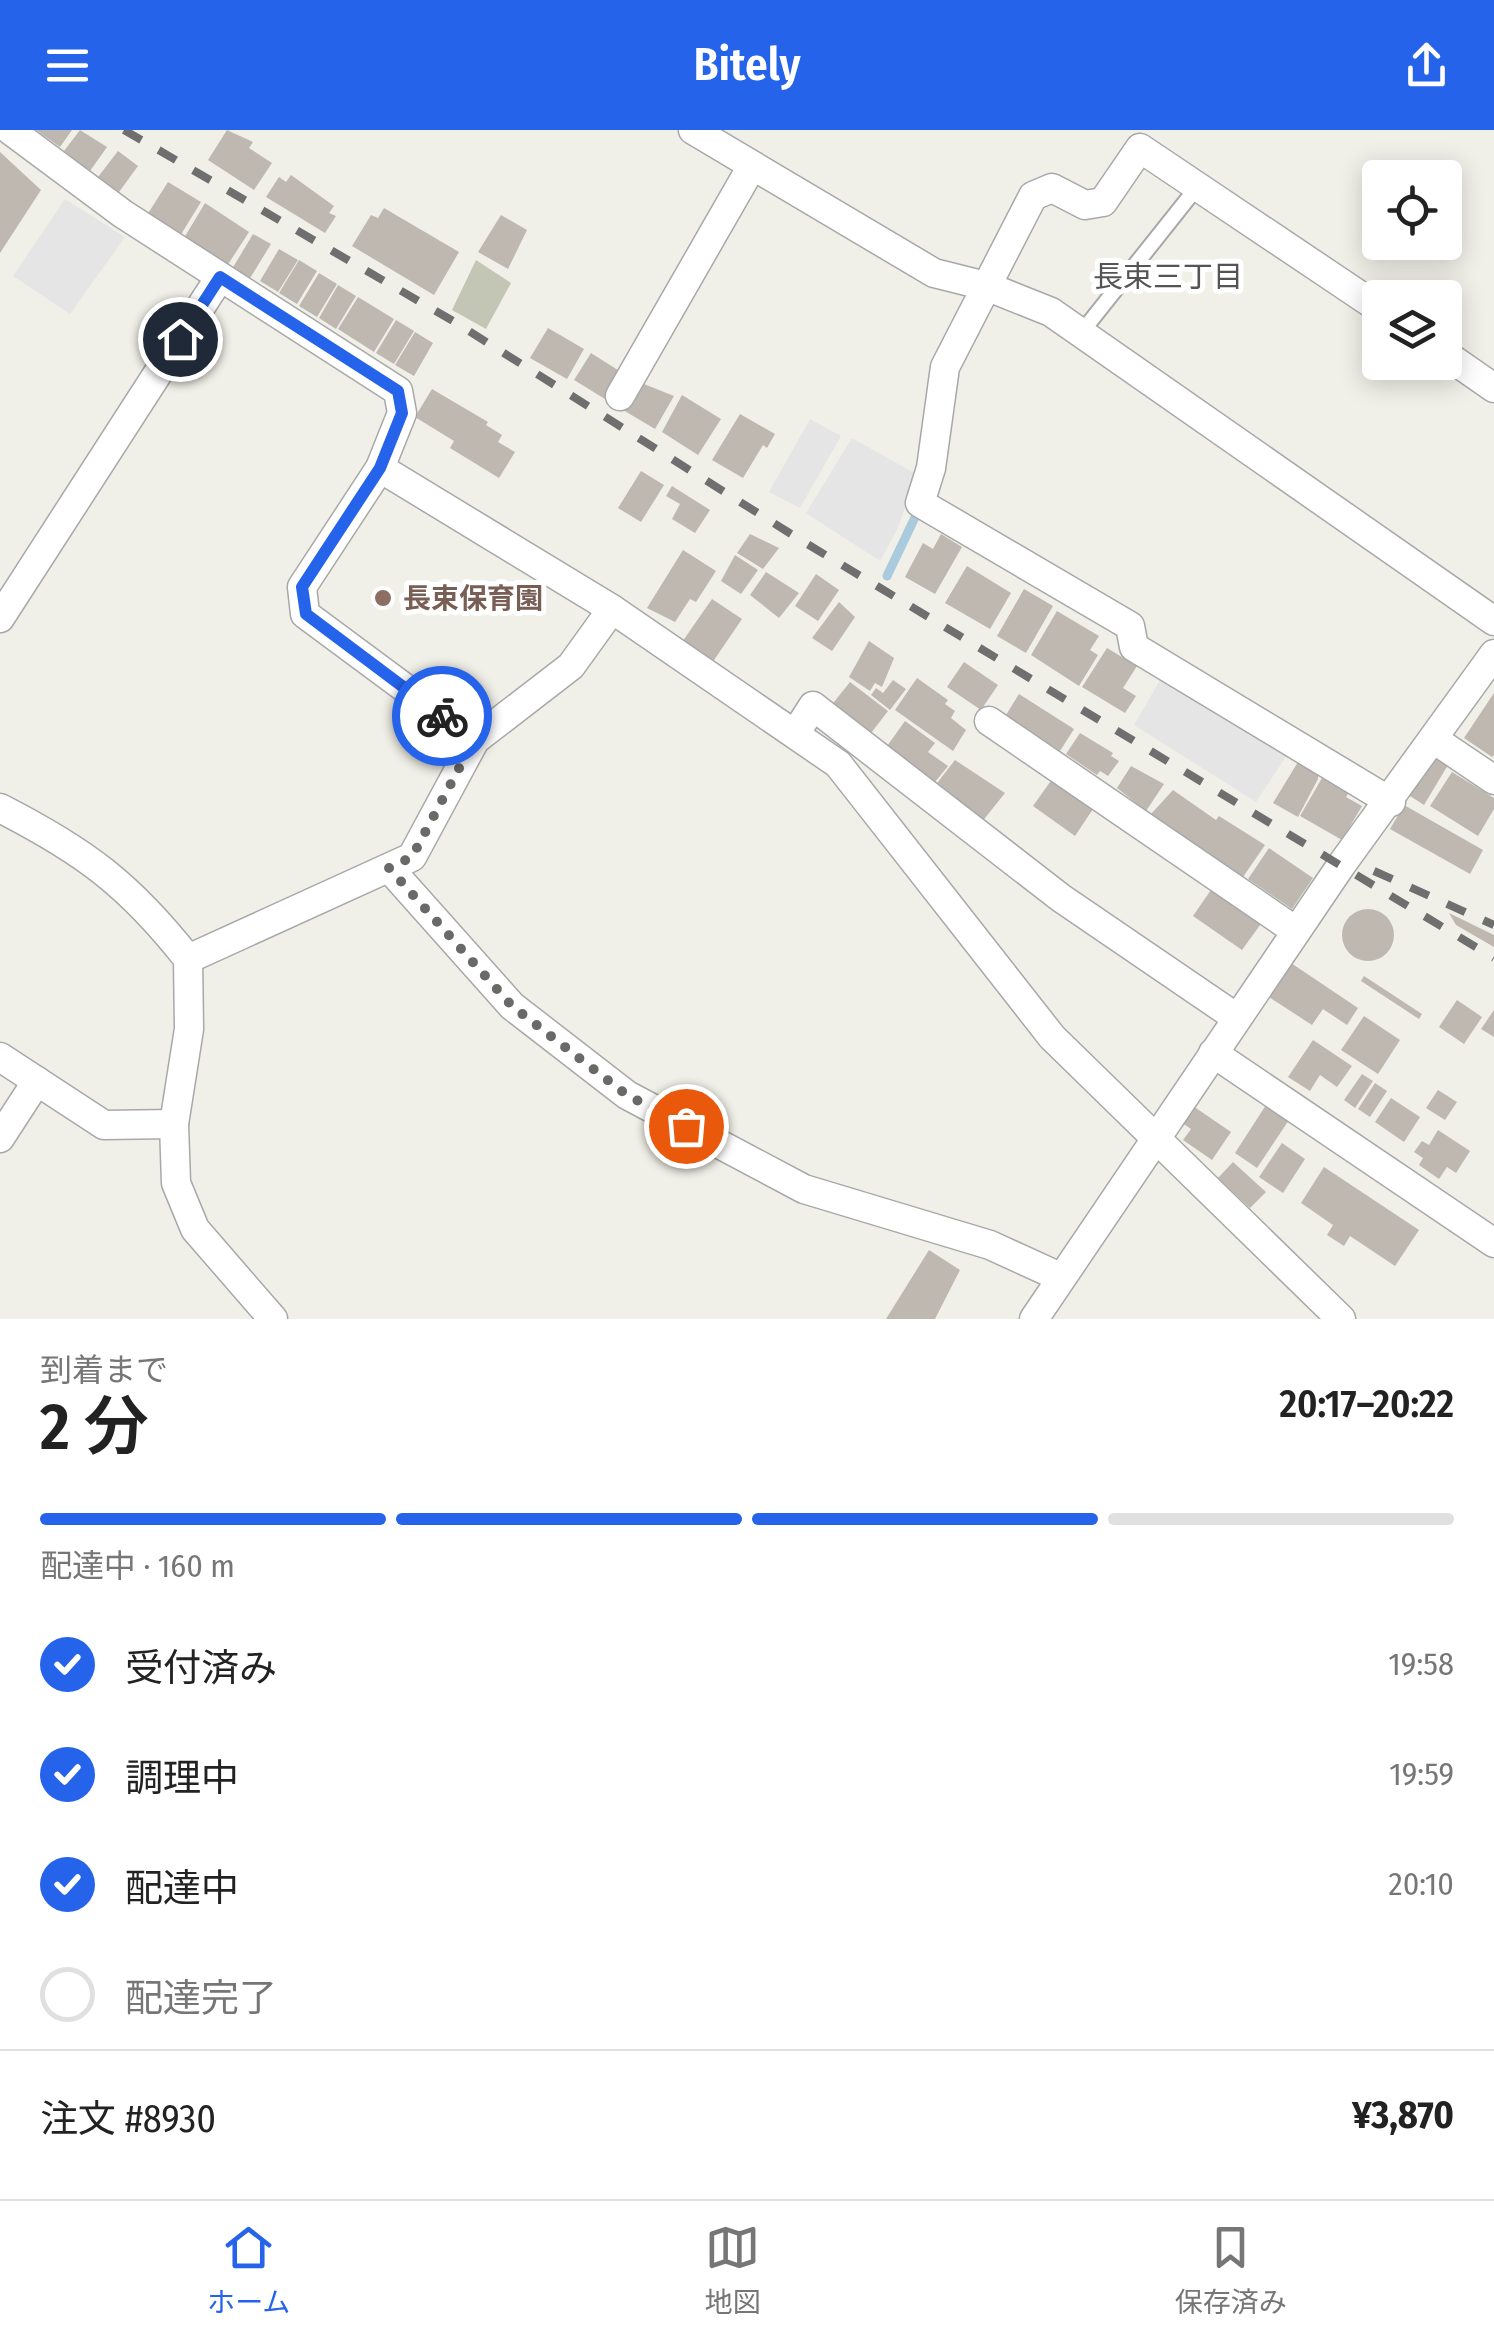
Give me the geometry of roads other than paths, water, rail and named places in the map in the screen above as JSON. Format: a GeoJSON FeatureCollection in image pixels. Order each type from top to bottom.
{"type":"FeatureCollection","features":[{"type":"Feature","properties":{"kind":"street"},"geometry":{"type":"LineString","coordinates":[[10,130],[123,214],[398,391],[402,413],[380,468],[302,587],[306,614],[474,740]]}},
{"type":"Feature","properties":{"kind":"street"},"geometry":{"type":"LineString","coordinates":[[694,130],[934,273],[986,286],[1052,312],[1494,621]]}},
{"type":"Feature","properties":{"kind":"street"},"geometry":{"type":"LineString","coordinates":[[1362,298],[1140,148],[1103,202],[1085,205],[1052,188],[1033,196],[945,366],[930,468],[920,504],[1130,626],[1134,647],[1391,802]]}},
{"type":"Feature","properties":{"kind":"street"},"geometry":{"type":"LineString","coordinates":[[620,396],[752,166]]}},
{"type":"Feature","properties":{"kind":"street"},"geometry":{"type":"LineString","coordinates":[[0,618],[220,277]]}},
{"type":"Feature","properties":{"kind":"street"},"geometry":{"type":"LineString","coordinates":[[1462,366],[1494,388]]}},
{"type":"Feature","properties":{"kind":"street"},"geometry":{"type":"LineString","coordinates":[[380,468],[612,609],[838,764],[1052,1037],[1157,1135],[1340,1318]]}},
{"type":"Feature","properties":{"kind":"street"},"geometry":{"type":"LineString","coordinates":[[188,959],[412,857],[474,740],[571,666],[612,609]]}},
{"type":"Feature","properties":{"kind":"street"},"geometry":{"type":"LineString","coordinates":[[1034,1319],[1296,931],[1494,654]]}},
{"type":"Feature","properties":{"kind":"street"},"geometry":{"type":"LineString","coordinates":[[795,734],[813,706],[1060,898],[1236,1018]]}},
{"type":"Feature","properties":{"kind":"street"},"geometry":{"type":"LineString","coordinates":[[988,721],[1296,931]]}},
{"type":"Feature","properties":{"kind":"street"},"geometry":{"type":"LineString","coordinates":[[1435,740],[1494,780]]}},
{"type":"Feature","properties":{"kind":"street"},"geometry":{"type":"LineString","coordinates":[[0,808],[72,845],[110,873],[188,959],[189,1029],[174,1124],[176,1183],[196,1229],[273,1319]]}},
{"type":"Feature","properties":{"kind":"street"},"geometry":{"type":"LineString","coordinates":[[389,868],[512,1006],[627,1095],[804,1189],[990,1244],[1060,1277]]}},
{"type":"Feature","properties":{"kind":"street"},"geometry":{"type":"LineString","coordinates":[[1213,1052],[1494,1243]]}},
{"type":"Feature","properties":{"kind":"street"},"geometry":{"type":"LineString","coordinates":[[0,1057],[104,1125],[174,1124]]}},
{"type":"Feature","properties":{"kind":"street"},"geometry":{"type":"LineString","coordinates":[[0,1138],[37,1081]]}},
{"type":"Feature","properties":{"kind":"lane"},"geometry":{"type":"LineString","coordinates":[[1081,333],[1198,186]]}},
{"type":"Feature","properties":{"kind":"waterway"},"geometry":{"type":"LineString","coordinates":[[887,576],[919,509]]}},
{"type":"Feature","properties":{"kind":"railway"},"geometry":{"type":"LineString","coordinates":[[124,130],[453,321],[799,539],[1494,958]]}},
{"type":"Feature","properties":{"kind":"railway"},"geometry":{"type":"LineString","coordinates":[[1374,871],[1494,925]]}},
{"type":"Feature","properties":{"kind":"place","name":"長束保育園"},"geometry":{"type":"Point","coordinates":[383,598]}},
{"type":"Feature","properties":{"kind":"district","name":"長束三丁目"},"geometry":{"type":"Point","coordinates":[1168,277]}}]}
